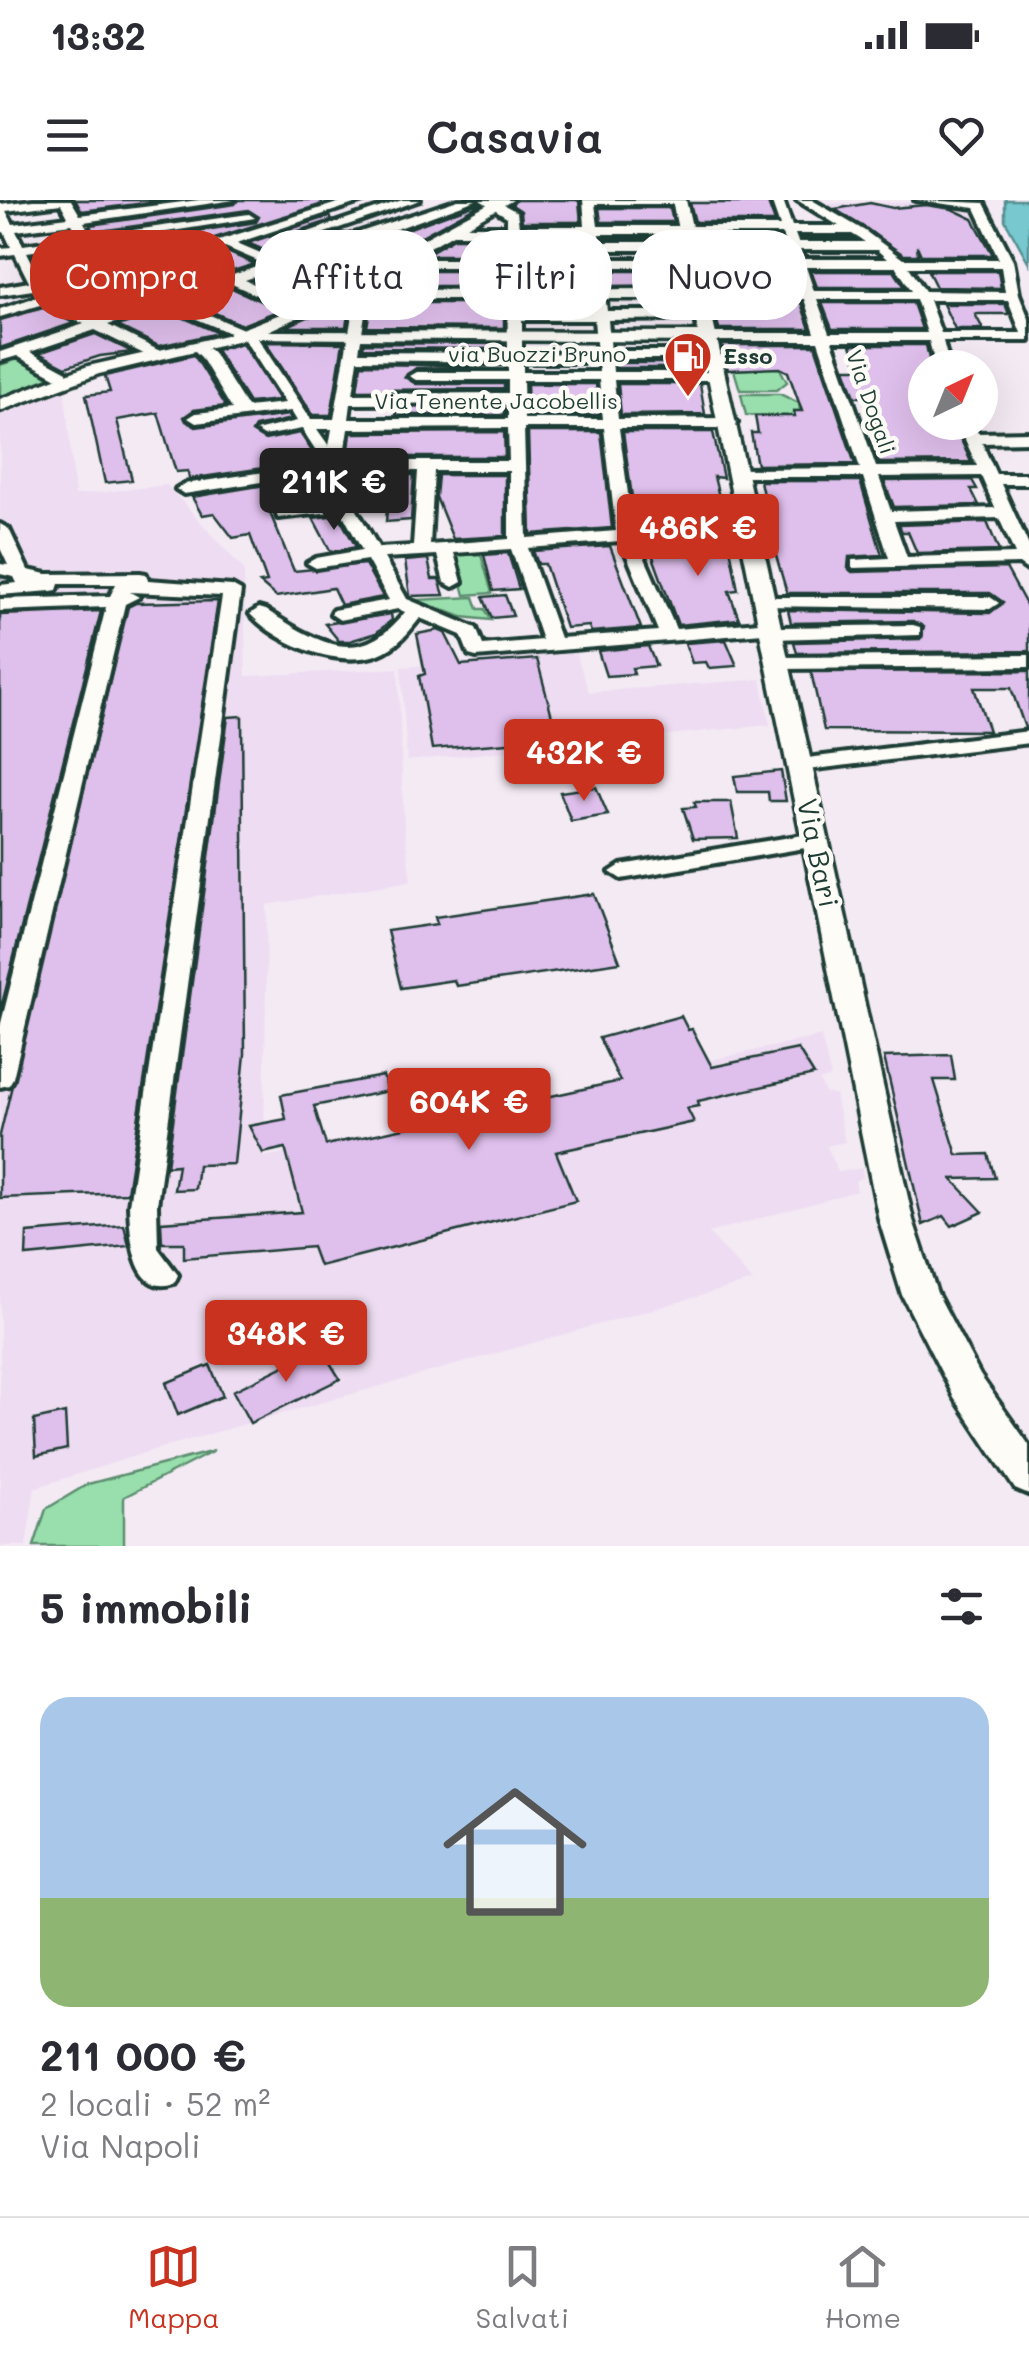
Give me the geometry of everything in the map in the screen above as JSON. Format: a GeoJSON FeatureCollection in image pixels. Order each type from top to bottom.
{"type":"FeatureCollection","features":[{"type":"Feature","properties":{"kind":"main road"},"geometry":{"type":"LineString","coordinates":[[439,238],[503,210]]}},
{"type":"Feature","properties":{"kind":"main road"},"geometry":{"type":"LineString","coordinates":[[0,404],[94,370],[245,336],[284,320]]}},
{"type":"Feature","properties":{"kind":"main road"},"geometry":{"type":"LineString","coordinates":[[245,336],[514,336],[604,350],[641,320]]}},
{"type":"Feature","properties":{"kind":"main road","name":"Via Bari"},"geometry":{"type":"LineString","coordinates":[[705,320],[896,1220],[920,1295],[959,1371],[1029,1478]]}},
{"type":"Feature","properties":{"kind":"street"},"geometry":{"type":"LineString","coordinates":[[30,269],[4,229],[0,210],[63,200],[82,230]]}},
{"type":"Feature","properties":{"kind":"street"},"geometry":{"type":"LineString","coordinates":[[113,200],[132,230]]}},
{"type":"Feature","properties":{"kind":"street"},"geometry":{"type":"LineString","coordinates":[[4,229],[176,203],[232,200],[261,230],[328,204],[356,201],[403,222],[454,230],[503,210],[561,230]]}},
{"type":"Feature","properties":{"kind":"street"},"geometry":{"type":"LineString","coordinates":[[378,230],[470,200]]}},
{"type":"Feature","properties":{"kind":"street","name":"Via Dogali"},"geometry":{"type":"LineString","coordinates":[[778,200],[788,230]]}},
{"type":"Feature","properties":{"kind":"street"},"geometry":{"type":"LineString","coordinates":[[803,200],[883,246],[904,263],[923,295],[939,350]]}},
{"type":"Feature","properties":{"kind":"street"},"geometry":{"type":"LineString","coordinates":[[790,320],[824,336],[1029,336],[1013,296],[1006,263],[980,206],[956,200],[921,200]]}},
{"type":"Feature","properties":{"kind":"street"},"geometry":{"type":"LineString","coordinates":[[297,216],[322,230],[407,201],[433,212],[454,230]]}},
{"type":"Feature","properties":{"kind":"street"},"geometry":{"type":"LineString","coordinates":[[176,203],[195,230]]}},
{"type":"Feature","properties":{"kind":"street"},"geometry":{"type":"LineString","coordinates":[[163,230],[250,218]]}},
{"type":"Feature","properties":{"kind":"street"},"geometry":{"type":"LineString","coordinates":[[807,230],[854,230]]}},
{"type":"Feature","properties":{"kind":"street"},"geometry":{"type":"LineString","coordinates":[[807,246],[883,246]]}},
{"type":"Feature","properties":{"kind":"street"},"geometry":{"type":"LineString","coordinates":[[0,252],[30,249]]}},
{"type":"Feature","properties":{"kind":"street"},"geometry":{"type":"LineString","coordinates":[[807,264],[1006,263]]}},
{"type":"Feature","properties":{"kind":"street","name":"Via Dogali"},"geometry":{"type":"LineString","coordinates":[[807,286],[900,563]]}},
{"type":"Feature","properties":{"kind":"street"},"geometry":{"type":"LineString","coordinates":[[0,290],[30,291]]}},
{"type":"Feature","properties":{"kind":"street"},"geometry":{"type":"LineString","coordinates":[[807,295],[1013,296]]}},
{"type":"Feature","properties":{"kind":"street"},"geometry":{"type":"LineString","coordinates":[[0,313],[30,298]]}},
{"type":"Feature","properties":{"kind":"street"},"geometry":{"type":"LineString","coordinates":[[89,320],[158,355]]}},
{"type":"Feature","properties":{"kind":"street"},"geometry":{"type":"LineString","coordinates":[[0,357],[108,320]]}},
{"type":"Feature","properties":{"kind":"street"},"geometry":{"type":"LineString","coordinates":[[208,320],[245,336],[294,406],[334,466],[346,505],[408,608]]}},
{"type":"Feature","properties":{"kind":"street"},"geometry":{"type":"LineString","coordinates":[[334,466],[359,320]]}},
{"type":"Feature","properties":{"kind":"street"},"geometry":{"type":"LineString","coordinates":[[514,320],[518,544],[552,645]]}},
{"type":"Feature","properties":{"kind":"street"},"geometry":{"type":"LineString","coordinates":[[600,320],[621,522],[668,635]]}},
{"type":"Feature","properties":{"kind":"street","name":"via Buozzi Bruno"},"geometry":{"type":"LineString","coordinates":[[416,376],[606,376],[656,320]]}},
{"type":"Feature","properties":{"kind":"street"},"geometry":{"type":"LineString","coordinates":[[412,399],[422,336]]}},
{"type":"Feature","properties":{"kind":"street"},"geometry":{"type":"LineString","coordinates":[[197,346],[243,414]]}},
{"type":"Feature","properties":{"kind":"street"},"geometry":{"type":"LineString","coordinates":[[352,356],[514,358],[604,350]]}},
{"type":"Feature","properties":{"kind":"street"},"geometry":{"type":"LineString","coordinates":[[18,351],[62,375]]}},
{"type":"Feature","properties":{"kind":"street"},"geometry":{"type":"LineString","coordinates":[[470,424],[471,398]]}},
{"type":"Feature","properties":{"kind":"street"},"geometry":{"type":"LineString","coordinates":[[344,399],[516,398]]}},
{"type":"Feature","properties":{"kind":"street"},"geometry":{"type":"LineString","coordinates":[[386,424],[388,399]]}},
{"type":"Feature","properties":{"kind":"street"},"geometry":{"type":"LineString","coordinates":[[196,418],[294,406]]}},
{"type":"Feature","properties":{"kind":"street","name":"Via Tenente Jacobellis"},"geometry":{"type":"LineString","coordinates":[[264,432],[306,424],[386,424],[426,449],[470,424],[729,424]]}},
{"type":"Feature","properties":{"kind":"street"},"geometry":{"type":"LineString","coordinates":[[998,433],[1029,437]]}},
{"type":"Feature","properties":{"kind":"street"},"geometry":{"type":"LineString","coordinates":[[858,564],[1028,562],[973,440]]}},
{"type":"Feature","properties":{"kind":"street"},"geometry":{"type":"LineString","coordinates":[[184,489],[426,449],[517,466]]}},
{"type":"Feature","properties":{"kind":"street"},"geometry":{"type":"LineString","coordinates":[[420,551],[426,449]]}},
{"type":"Feature","properties":{"kind":"street"},"geometry":{"type":"LineString","coordinates":[[740,474],[872,472],[1029,479]]}},
{"type":"Feature","properties":{"kind":"street"},"geometry":{"type":"LineString","coordinates":[[275,474],[284,514],[346,505]]}},
{"type":"Feature","properties":{"kind":"street"},"geometry":{"type":"LineString","coordinates":[[226,482],[230,506]]}},
{"type":"Feature","properties":{"kind":"street"},"geometry":{"type":"LineString","coordinates":[[885,513],[1004,510]]}},
{"type":"Feature","properties":{"kind":"street"},"geometry":{"type":"LineString","coordinates":[[316,563],[372,554],[750,526]]}},
{"type":"Feature","properties":{"kind":"street"},"geometry":{"type":"LineString","coordinates":[[0,529],[15,576]]}},
{"type":"Feature","properties":{"kind":"street"},"geometry":{"type":"LineString","coordinates":[[444,549],[454,582]]}},
{"type":"Feature","properties":{"kind":"street"},"geometry":{"type":"LineString","coordinates":[[15,576],[121,593]]}},
{"type":"Feature","properties":{"kind":"street"},"geometry":{"type":"LineString","coordinates":[[0,590],[15,576],[136,576],[156,586]]}},
{"type":"Feature","properties":{"kind":"street"},"geometry":{"type":"LineString","coordinates":[[0,605],[156,586],[232,591],[144,1205],[144,1252],[164,1275]]}},
{"type":"Feature","properties":{"kind":"street"},"geometry":{"type":"LineString","coordinates":[[0,1078],[121,593]]}},
{"type":"Feature","properties":{"kind":"street"},"geometry":{"type":"LineString","coordinates":[[340,614],[408,608],[469,632],[476,651],[990,603]]}},
{"type":"Feature","properties":{"kind":"street"},"geometry":{"type":"LineString","coordinates":[[259,614],[311,645],[341,652],[388,642],[408,608]]}},
{"type":"Feature","properties":{"kind":"street"},"geometry":{"type":"LineString","coordinates":[[770,621],[912,630]]}},
{"type":"Feature","properties":{"kind":"street"},"geometry":{"type":"LineString","coordinates":[[779,663],[1029,661]]}},
{"type":"Feature","properties":{"kind":"street"},"geometry":{"type":"LineString","coordinates":[[799,764],[1029,737]]}},
{"type":"Feature","properties":{"kind":"street"},"geometry":{"type":"LineString","coordinates":[[621,872],[815,840]]}},
{"type":"Feature","properties":{"kind":"shaded area"},"geometry":{"type":"Polygon","coordinates":[[[815,203],[973,205],[995,247],[895,247],[815,203]]]}},
{"type":"Feature","properties":{"kind":"shaded area"},"geometry":{"type":"Polygon","coordinates":[[[59,390],[65,393],[75,495],[167,485],[244,570],[246,676],[398,668],[404,826],[411,881],[267,905],[264,1157],[821,1036],[831,1077],[820,1081],[825,1093],[835,1094],[845,1142],[827,1146],[838,1172],[862,1168],[863,1177],[855,1181],[857,1191],[709,1233],[753,1281],[157,1449],[35,1488],[26,1546],[0,1546],[0,410],[59,390]]]}},
{"type":"Feature","properties":{"kind":"shaded area"},"geometry":{"type":"Polygon","coordinates":[[[576,653],[589,692],[761,679],[770,725],[407,761],[401,667],[576,653]]]}},
{"type":"Feature","properties":{"kind":"green space"},"geometry":{"type":"Polygon","coordinates":[[[21,358],[53,376],[0,397],[0,365],[21,358]]]}},
{"type":"Feature","properties":{"kind":"green space"},"geometry":{"type":"Polygon","coordinates":[[[779,367],[787,382],[777,390],[740,390],[734,370],[779,367]]]}},
{"type":"Feature","properties":{"kind":"green space"},"geometry":{"type":"Polygon","coordinates":[[[741,394],[780,394],[799,403],[800,411],[794,411],[795,416],[746,415],[741,394]]]}},
{"type":"Feature","properties":{"kind":"green space"},"geometry":{"type":"Polygon","coordinates":[[[480,551],[492,593],[465,595],[454,553],[480,551]]]}},
{"type":"Feature","properties":{"kind":"green space"},"geometry":{"type":"Polygon","coordinates":[[[474,597],[478,609],[485,609],[491,620],[462,617],[416,600],[474,597]]]}},
{"type":"Feature","properties":{"kind":"green space"},"geometry":{"type":"Polygon","coordinates":[[[214,1451],[124,1497],[124,1546],[34,1546],[46,1509],[88,1484],[214,1451]]]}},
{"type":"Feature","properties":{"kind":"water"},"geometry":{"type":"Polygon","coordinates":[[[1005,200],[1029,200],[1029,263],[1005,220],[1005,200]]]}},
{"type":"Feature","properties":{"kind":"building"},"geometry":{"type":"Polygon","coordinates":[[[75,200],[169,200],[82,211],[75,200]]]}},
{"type":"Feature","properties":{"kind":"building"},"geometry":{"type":"Polygon","coordinates":[[[238,200],[320,200],[323,204],[235,232],[205,230],[256,222],[259,217],[248,210],[107,230],[92,230],[90,225],[235,204],[238,200]]]}},
{"type":"Feature","properties":{"kind":"building"},"geometry":{"type":"Polygon","coordinates":[[[516,200],[579,201],[581,222],[522,222],[521,211],[512,205],[516,200]]]}},
{"type":"Feature","properties":{"kind":"building"},"geometry":{"type":"Polygon","coordinates":[[[478,203],[480,204],[432,230],[404,230],[478,203]]]}},
{"type":"Feature","properties":{"kind":"building"},"geometry":{"type":"Polygon","coordinates":[[[690,203],[768,203],[775,222],[695,222],[690,203]]]}},
{"type":"Feature","properties":{"kind":"building"},"geometry":{"type":"Polygon","coordinates":[[[870,203],[893,208],[926,205],[952,209],[973,219],[993,255],[921,255],[917,246],[918,255],[904,255],[835,209],[870,203]]]}},
{"type":"Feature","properties":{"kind":"building"},"geometry":{"type":"Polygon","coordinates":[[[599,208],[670,208],[673,222],[601,222],[599,208]]]}},
{"type":"Feature","properties":{"kind":"building"},"geometry":{"type":"Polygon","coordinates":[[[330,216],[332,220],[302,230],[287,230],[330,216]]]}},
{"type":"Feature","properties":{"kind":"building"},"geometry":{"type":"Polygon","coordinates":[[[459,238],[459,255],[439,255],[439,247],[459,238]]]}},
{"type":"Feature","properties":{"kind":"building"},"geometry":{"type":"Polygon","coordinates":[[[235,255],[255,264],[235,270],[235,255]]]}},
{"type":"Feature","properties":{"kind":"building"},"geometry":{"type":"Polygon","coordinates":[[[439,271],[459,271],[459,286],[439,286],[439,271]]]}},
{"type":"Feature","properties":{"kind":"building"},"geometry":{"type":"Polygon","coordinates":[[[612,271],[632,271],[632,286],[612,286],[612,271]]]}},
{"type":"Feature","properties":{"kind":"building"},"geometry":{"type":"Polygon","coordinates":[[[811,271],[894,271],[905,287],[817,287],[811,271]]]}},
{"type":"Feature","properties":{"kind":"building"},"geometry":{"type":"Polygon","coordinates":[[[928,271],[998,271],[1001,288],[936,287],[928,271]]]}},
{"type":"Feature","properties":{"kind":"building"},"geometry":{"type":"Polygon","coordinates":[[[235,289],[255,299],[255,320],[242,325],[231,320],[235,320],[235,289]]]}},
{"type":"Feature","properties":{"kind":"building"},"geometry":{"type":"Polygon","coordinates":[[[439,303],[459,303],[459,320],[504,320],[504,328],[367,327],[368,320],[439,320],[439,303]]]}},
{"type":"Feature","properties":{"kind":"building"},"geometry":{"type":"Polygon","coordinates":[[[822,303],[913,303],[922,329],[832,329],[822,303]]]}},
{"type":"Feature","properties":{"kind":"building"},"geometry":{"type":"Polygon","coordinates":[[[943,304],[1005,304],[1009,314],[975,314],[983,329],[955,329],[943,304]]]}},
{"type":"Feature","properties":{"kind":"building"},"geometry":{"type":"Polygon","coordinates":[[[30,312],[30,320],[74,323],[0,348],[0,320],[30,312]]]}},
{"type":"Feature","properties":{"kind":"building"},"geometry":{"type":"Polygon","coordinates":[[[136,320],[189,320],[219,333],[159,346],[118,326],[136,320]]]}},
{"type":"Feature","properties":{"kind":"building"},"geometry":{"type":"Polygon","coordinates":[[[301,320],[347,320],[346,327],[285,327],[301,320]]]}},
{"type":"Feature","properties":{"kind":"building"},"geometry":{"type":"Polygon","coordinates":[[[717,320],[807,320],[810,329],[719,329],[717,320]]]}},
{"type":"Feature","properties":{"kind":"building"},"geometry":{"type":"Polygon","coordinates":[[[95,334],[132,352],[100,356],[66,367],[39,353],[95,334]]]}},
{"type":"Feature","properties":{"kind":"building"},"geometry":{"type":"Polygon","coordinates":[[[265,342],[343,343],[331,415],[313,415],[265,342]]]}},
{"type":"Feature","properties":{"kind":"building"},"geometry":{"type":"Polygon","coordinates":[[[242,343],[279,400],[249,403],[216,350],[242,343]]]}},
{"type":"Feature","properties":{"kind":"building"},"geometry":{"type":"Polygon","coordinates":[[[364,343],[504,344],[504,349],[363,348],[364,343]]]}},
{"type":"Feature","properties":{"kind":"building"},"geometry":{"type":"Polygon","coordinates":[[[722,345],[815,345],[855,464],[757,465],[751,433],[758,433],[755,416],[795,416],[794,411],[802,411],[788,372],[780,368],[728,370],[722,345]]]}},
{"type":"Feature","properties":{"kind":"building"},"geometry":{"type":"Polygon","coordinates":[[[851,345],[926,345],[927,350],[908,350],[908,440],[961,440],[971,462],[879,463],[875,453],[886,453],[866,397],[855,397],[845,368],[859,368],[851,345]]]}},
{"type":"Feature","properties":{"kind":"building"},"geometry":{"type":"Polygon","coordinates":[[[194,355],[226,406],[194,410],[184,417],[186,421],[196,427],[289,415],[291,419],[255,427],[252,432],[265,440],[300,433],[318,460],[189,479],[188,471],[176,472],[158,413],[117,420],[132,480],[105,483],[86,395],[110,392],[105,376],[194,355]]]}},
{"type":"Feature","properties":{"kind":"building"},"geometry":{"type":"Polygon","coordinates":[[[616,363],[701,363],[702,368],[616,368],[616,363]]]}},
{"type":"Feature","properties":{"kind":"building"},"geometry":{"type":"Polygon","coordinates":[[[361,364],[504,366],[416,368],[405,377],[416,384],[504,384],[504,389],[357,390],[361,364]]]}},
{"type":"Feature","properties":{"kind":"building"},"geometry":{"type":"Polygon","coordinates":[[[527,384],[596,384],[599,415],[528,415],[527,384]]]}},
{"type":"Feature","properties":{"kind":"building"},"geometry":{"type":"Polygon","coordinates":[[[618,384],[700,384],[705,414],[621,415],[618,384]]]}},
{"type":"Feature","properties":{"kind":"building"},"geometry":{"type":"Polygon","coordinates":[[[397,407],[504,407],[504,415],[396,415],[397,407]]]}},
{"type":"Feature","properties":{"kind":"building"},"geometry":{"type":"Polygon","coordinates":[[[504,432],[505,457],[348,457],[351,433],[504,432]]]}},
{"type":"Feature","properties":{"kind":"building"},"geometry":{"type":"Polygon","coordinates":[[[528,432],[601,432],[612,528],[531,534],[528,432]]]}},
{"type":"Feature","properties":{"kind":"building"},"geometry":{"type":"Polygon","coordinates":[[[623,432],[713,432],[723,478],[714,477],[725,520],[636,526],[623,432]]]}},
{"type":"Feature","properties":{"kind":"building"},"geometry":{"type":"Polygon","coordinates":[[[349,475],[414,475],[411,520],[386,522],[388,496],[356,499],[349,475]]]}},
{"type":"Feature","properties":{"kind":"building"},"geometry":{"type":"Polygon","coordinates":[[[438,475],[505,475],[505,536],[453,539],[436,497],[438,475]]]}},
{"type":"Feature","properties":{"kind":"building"},"geometry":{"type":"Polygon","coordinates":[[[325,476],[331,498],[294,504],[289,482],[325,476]]]}},
{"type":"Feature","properties":{"kind":"building"},"geometry":{"type":"Polygon","coordinates":[[[972,480],[977,489],[971,489],[979,505],[894,507],[884,481],[972,480]]]}},
{"type":"Feature","properties":{"kind":"building"},"geometry":{"type":"Polygon","coordinates":[[[760,481],[860,481],[882,555],[849,557],[848,568],[852,572],[1006,568],[1029,610],[1029,651],[797,653],[794,642],[920,639],[924,627],[913,621],[791,623],[788,610],[990,613],[1003,602],[990,593],[787,593],[765,518],[760,481]]]}},
{"type":"Feature","properties":{"kind":"building"},"geometry":{"type":"Polygon","coordinates":[[[265,485],[271,507],[268,508],[294,571],[365,564],[383,597],[341,605],[333,588],[276,597],[260,583],[267,582],[250,535],[233,538],[214,513],[202,515],[192,497],[265,485]]]}},
{"type":"Feature","properties":{"kind":"building"},"geometry":{"type":"Polygon","coordinates":[[[338,515],[356,547],[331,552],[313,518],[338,515]]]}},
{"type":"Feature","properties":{"kind":"building"},"geometry":{"type":"Polygon","coordinates":[[[987,522],[999,551],[917,553],[908,532],[902,532],[899,525],[987,522]]]}},
{"type":"Feature","properties":{"kind":"building"},"geometry":{"type":"Polygon","coordinates":[[[728,537],[738,590],[729,591],[739,619],[678,625],[648,543],[728,537]]]}},
{"type":"Feature","properties":{"kind":"building"},"geometry":{"type":"Polygon","coordinates":[[[610,546],[641,628],[591,632],[589,626],[566,628],[545,564],[538,564],[533,551],[610,546]]]}},
{"type":"Feature","properties":{"kind":"building"},"geometry":{"type":"Polygon","coordinates":[[[508,553],[519,589],[493,591],[484,555],[508,553]]]}},
{"type":"Feature","properties":{"kind":"building"},"geometry":{"type":"Polygon","coordinates":[[[428,559],[432,579],[439,579],[444,595],[410,596],[405,561],[428,559]]]}},
{"type":"Feature","properties":{"kind":"building"},"geometry":{"type":"Polygon","coordinates":[[[505,595],[513,616],[492,618],[483,597],[505,595]]]}},
{"type":"Feature","properties":{"kind":"building"},"geometry":{"type":"Polygon","coordinates":[[[218,601],[127,1193],[0,1198],[0,1135],[128,607],[136,603],[218,601]]]}},
{"type":"Feature","properties":{"kind":"building"},"geometry":{"type":"Polygon","coordinates":[[[101,611],[0,1012],[0,615],[101,611]]]}},
{"type":"Feature","properties":{"kind":"building"},"geometry":{"type":"Polygon","coordinates":[[[391,614],[392,620],[376,633],[350,641],[339,641],[325,624],[391,614]]]}},
{"type":"Feature","properties":{"kind":"building"},"geometry":{"type":"Polygon","coordinates":[[[438,630],[445,633],[461,665],[537,659],[558,739],[432,749],[419,676],[425,674],[417,634],[438,630]]]}},
{"type":"Feature","properties":{"kind":"building"},"geometry":{"type":"Polygon","coordinates":[[[726,640],[737,666],[709,668],[706,662],[692,663],[685,643],[726,640]]]}},
{"type":"Feature","properties":{"kind":"building"},"geometry":{"type":"Polygon","coordinates":[[[648,646],[656,666],[632,668],[634,674],[606,676],[598,651],[648,646]]]}},
{"type":"Feature","properties":{"kind":"building"},"geometry":{"type":"Polygon","coordinates":[[[1029,671],[1029,727],[1025,728],[1011,688],[974,688],[989,731],[824,730],[811,672],[1029,671]]]}},
{"type":"Feature","properties":{"kind":"building"},"geometry":{"type":"Polygon","coordinates":[[[242,716],[245,1054],[234,1164],[198,1165],[195,1189],[174,1190],[178,1165],[167,1166],[228,717],[242,716]]]}},
{"type":"Feature","properties":{"kind":"building"},"geometry":{"type":"Polygon","coordinates":[[[781,771],[786,801],[769,801],[768,792],[737,792],[734,776],[781,771]]]}},
{"type":"Feature","properties":{"kind":"building"},"geometry":{"type":"Polygon","coordinates":[[[596,787],[608,815],[571,821],[560,792],[596,787]]]}},
{"type":"Feature","properties":{"kind":"building"},"geometry":{"type":"Polygon","coordinates":[[[694,802],[731,802],[738,838],[693,839],[683,808],[696,807],[694,802]]]}},
{"type":"Feature","properties":{"kind":"building"},"geometry":{"type":"Polygon","coordinates":[[[594,894],[620,962],[456,986],[454,980],[401,988],[387,931],[437,924],[435,917],[594,894]]]}},
{"type":"Feature","properties":{"kind":"building"},"geometry":{"type":"Polygon","coordinates":[[[681,1016],[712,1067],[798,1049],[814,1075],[698,1101],[699,1106],[687,1108],[694,1122],[556,1152],[576,1201],[319,1266],[312,1247],[184,1258],[184,1243],[162,1243],[161,1222],[302,1212],[285,1148],[263,1153],[249,1126],[286,1119],[281,1095],[383,1076],[388,1091],[314,1106],[326,1145],[620,1081],[599,1038],[681,1016]]]}},
{"type":"Feature","properties":{"kind":"building"},"geometry":{"type":"Polygon","coordinates":[[[951,1055],[955,1080],[934,1080],[957,1155],[988,1154],[995,1178],[952,1179],[983,1212],[952,1226],[944,1216],[923,1225],[884,1057],[951,1055]]]}},
{"type":"Feature","properties":{"kind":"building"},"geometry":{"type":"Polygon","coordinates":[[[124,1225],[129,1246],[26,1256],[27,1233],[124,1225]]]}},
{"type":"Feature","properties":{"kind":"building"},"geometry":{"type":"Polygon","coordinates":[[[321,1348],[340,1379],[250,1423],[233,1391],[321,1348]]]}},
{"type":"Feature","properties":{"kind":"building"},"geometry":{"type":"Polygon","coordinates":[[[210,1365],[223,1396],[178,1415],[166,1383],[210,1365]]]}},
{"type":"Feature","properties":{"kind":"building"},"geometry":{"type":"Polygon","coordinates":[[[65,1413],[67,1449],[36,1456],[34,1420],[65,1413]]]}},
{"type":"Feature","properties":{"kind":"place","name":"Esso"},"geometry":{"type":"Point","coordinates":[688,398]}}]}
